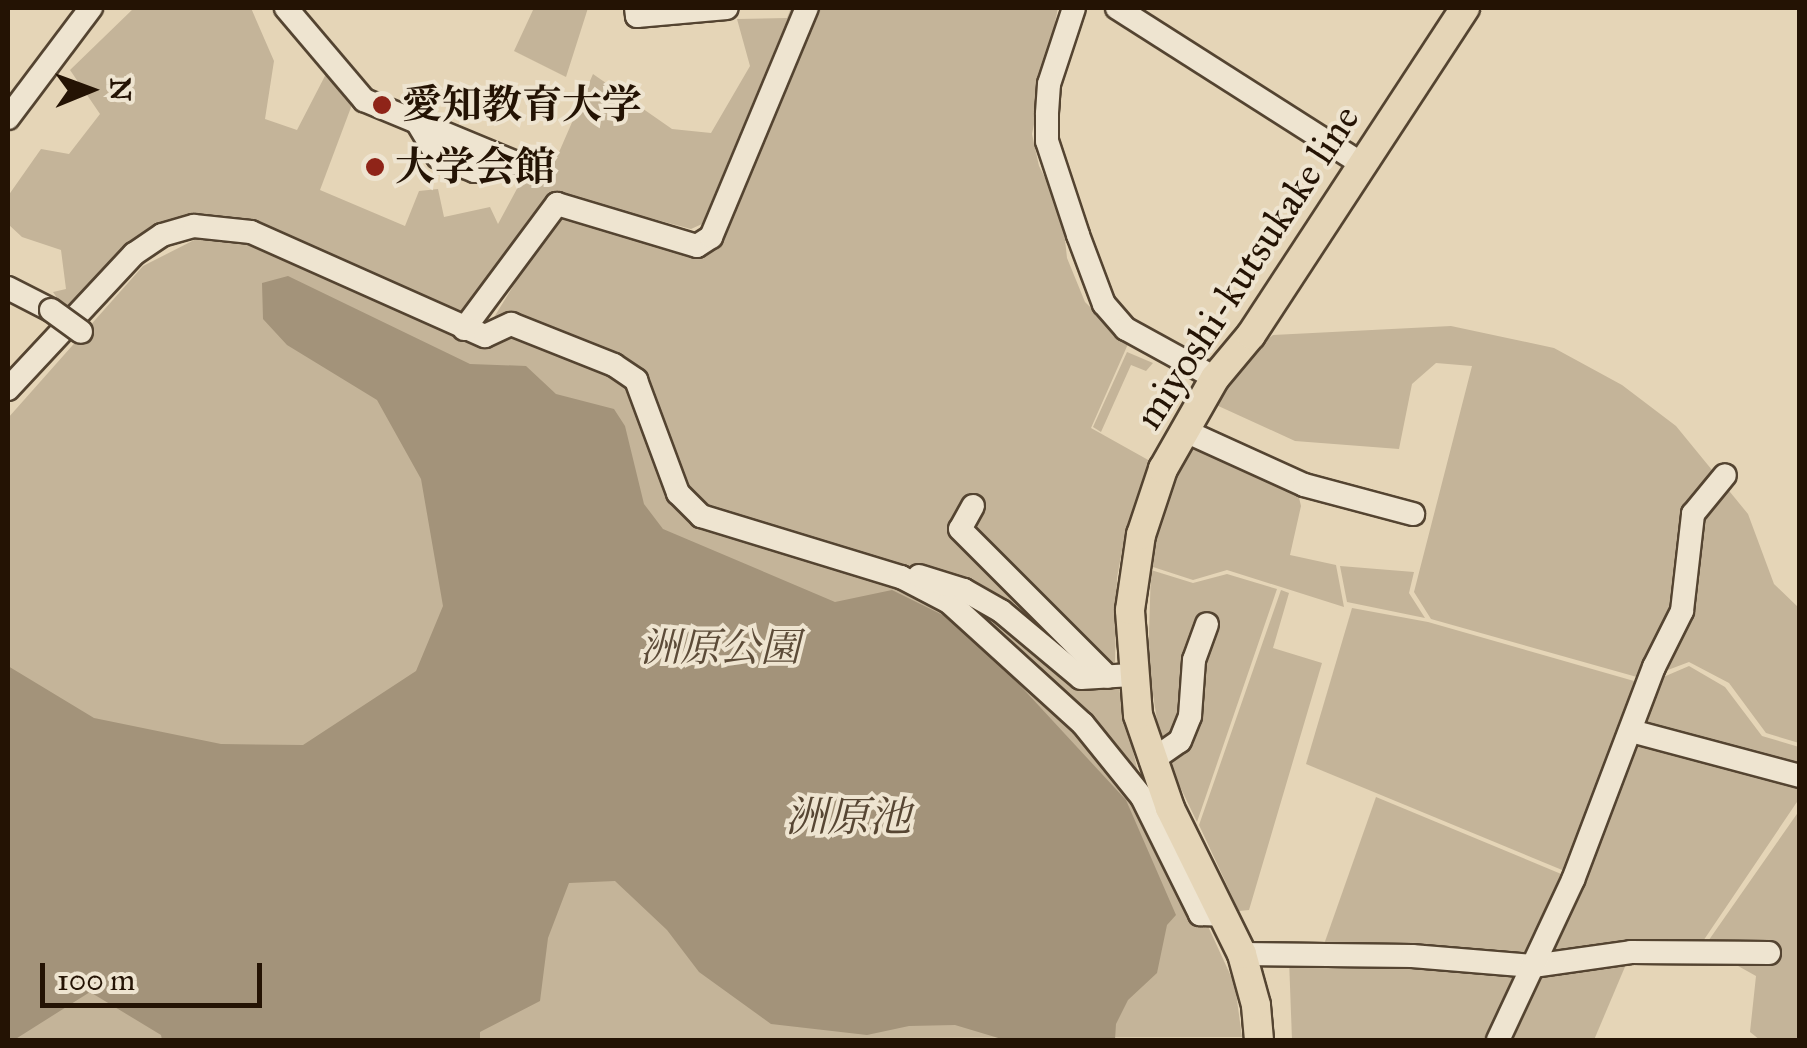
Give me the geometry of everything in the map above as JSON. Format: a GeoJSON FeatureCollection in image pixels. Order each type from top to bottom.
{"type":"FeatureCollection","features":[{"type":"Feature","properties":{"kind":"main road","name":"miyoshi-kutsukake line"},"geometry":{"type":"LineString","coordinates":[[1259,1040],[1256,1004],[1242,954],[1151,761],[1120,676],[1141,535],[1157,485],[1215,378],[1251,335],[1464,8]]}},
{"type":"Feature","properties":{"kind":"street"},"geometry":{"type":"LineString","coordinates":[[8,118],[91,8]]}},
{"type":"Feature","properties":{"kind":"street"},"geometry":{"type":"LineString","coordinates":[[286,8],[364,100],[417,122]]}},
{"type":"Feature","properties":{"kind":"street"},"geometry":{"type":"LineString","coordinates":[[636,8],[637,16],[727,8]]}},
{"type":"Feature","properties":{"kind":"street"},"geometry":{"type":"LineString","coordinates":[[464,329],[557,204],[697,246],[711,237],[807,8]]}},
{"type":"Feature","properties":{"kind":"street"},"geometry":{"type":"LineString","coordinates":[[1074,8],[1050,84],[1047,141],[1084,252],[1104,304],[1126,329],[1215,378]]}},
{"type":"Feature","properties":{"kind":"street"},"geometry":{"type":"LineString","coordinates":[[1117,8],[1147,16],[1363,165]]}},
{"type":"Feature","properties":{"kind":"street"},"geometry":{"type":"LineString","coordinates":[[8,389],[134,254],[162,235],[194,226],[251,232],[485,336],[516,316],[618,355],[636,380],[678,493],[701,516],[901,577],[949,602],[1083,724],[1142,797],[1200,914],[1224,914]]}},
{"type":"Feature","properties":{"kind":"street"},"geometry":{"type":"LineString","coordinates":[[8,288],[51,310],[81,332]]}},
{"type":"Feature","properties":{"kind":"street"},"geometry":{"type":"LineString","coordinates":[[1184,430],[1304,485],[1413,514]]}},
{"type":"Feature","properties":{"kind":"street"},"geometry":{"type":"LineString","coordinates":[[1498,1040],[1604,807],[1662,646],[1682,611],[1693,514],[1725,475]]}},
{"type":"Feature","properties":{"kind":"street"},"geometry":{"type":"LineString","coordinates":[[973,506],[960,529],[1120,676]]}},
{"type":"Feature","properties":{"kind":"street"},"geometry":{"type":"LineString","coordinates":[[901,577],[928,576],[964,590],[1001,611],[1081,678],[1120,676]]}},
{"type":"Feature","properties":{"kind":"street"},"geometry":{"type":"LineString","coordinates":[[1151,761],[1180,741],[1190,716],[1194,660],[1206,624]]}},
{"type":"Feature","properties":{"kind":"street"},"geometry":{"type":"LineString","coordinates":[[1630,731],[1800,776]]}},
{"type":"Feature","properties":{"kind":"street"},"geometry":{"type":"LineString","coordinates":[[1242,954],[1412,956],[1533,966],[1632,952],[1769,953]]}},
{"type":"Feature","properties":{"kind":"green space","name":"洲原公園"},"geometry":{"type":"Polygon","coordinates":[[[134,8],[251,8],[274,61],[265,119],[297,130],[327,72],[353,102],[320,190],[405,226],[419,191],[438,189],[444,217],[490,207],[498,224],[519,185],[505,174],[553,166],[593,74],[672,129],[711,133],[750,66],[737,19],[787,18],[791,8],[1058,8],[1032,134],[1039,166],[1062,211],[1067,258],[1085,302],[1128,344],[1091,428],[1150,461],[1125,534],[1117,578],[1115,662],[1122,706],[1139,776],[1235,985],[1242,1037],[8,1040],[8,418],[143,266],[206,234],[252,240],[485,332],[558,213],[711,248],[781,35],[702,224],[691,229],[552,192],[461,317],[250,220],[195,214],[155,225],[125,246],[65,310],[53,292],[66,289],[61,250],[22,237],[8,224],[8,196],[41,149],[69,154],[100,114],[70,70],[134,8]]]}},
{"type":"Feature","properties":{"kind":"green space"},"geometry":{"type":"Polygon","coordinates":[[[529,8],[588,8],[566,77],[514,51],[533,10],[529,8]]]}},
{"type":"Feature","properties":{"kind":"green space"},"geometry":{"type":"Polygon","coordinates":[[[1451,326],[1554,348],[1622,385],[1676,426],[1748,514],[1774,584],[1799,608],[1799,743],[1766,733],[1729,683],[1689,662],[1644,679],[1431,619],[1414,592],[1472,366],[1436,363],[1412,384],[1399,449],[1295,441],[1214,404],[1249,354],[1273,335],[1451,326]]]}},
{"type":"Feature","properties":{"kind":"green space"},"geometry":{"type":"Polygon","coordinates":[[[1127,352],[1153,363],[1146,371],[1131,365],[1101,432],[1093,427],[1127,352]]]}},
{"type":"Feature","properties":{"kind":"green space"},"geometry":{"type":"Polygon","coordinates":[[[1193,440],[1297,489],[1301,506],[1290,555],[1336,565],[1344,607],[1227,570],[1193,580],[1150,566],[1159,522],[1193,440]]]}},
{"type":"Feature","properties":{"kind":"green space"},"geometry":{"type":"Polygon","coordinates":[[[1340,566],[1414,572],[1409,593],[1425,618],[1347,602],[1340,566]]]}},
{"type":"Feature","properties":{"kind":"green space"},"geometry":{"type":"Polygon","coordinates":[[[1151,570],[1193,583],[1227,574],[1277,589],[1197,822],[1171,768],[1157,720],[1148,663],[1151,570]]]}},
{"type":"Feature","properties":{"kind":"green space"},"geometry":{"type":"Polygon","coordinates":[[[1281,590],[1289,593],[1273,648],[1322,663],[1249,910],[1239,911],[1199,825],[1281,590]]]}},
{"type":"Feature","properties":{"kind":"green space"},"geometry":{"type":"Polygon","coordinates":[[[1352,608],[1428,622],[1641,683],[1567,872],[1306,764],[1352,608]]]}},
{"type":"Feature","properties":{"kind":"green space"},"geometry":{"type":"Polygon","coordinates":[[[1689,666],[1725,687],[1762,736],[1799,747],[1799,767],[1638,727],[1654,681],[1689,666]]]}},
{"type":"Feature","properties":{"kind":"green space"},"geometry":{"type":"Polygon","coordinates":[[[1633,737],[1719,767],[1799,781],[1799,799],[1695,953],[1539,962],[1633,737]]]}},
{"type":"Feature","properties":{"kind":"green space"},"geometry":{"type":"Polygon","coordinates":[[[1376,797],[1566,876],[1529,962],[1322,950],[1376,797]]]}},
{"type":"Feature","properties":{"kind":"green space"},"geometry":{"type":"Polygon","coordinates":[[[1799,811],[1799,1040],[1760,1040],[1750,1032],[1756,976],[1704,947],[1799,811]]]}},
{"type":"Feature","properties":{"kind":"green space"},"geometry":{"type":"Polygon","coordinates":[[[1289,959],[1521,972],[1490,1040],[1292,1040],[1289,959]]]}},
{"type":"Feature","properties":{"kind":"green space"},"geometry":{"type":"Polygon","coordinates":[[[1627,962],[1594,1040],[1506,1040],[1537,974],[1627,962]]]}},
{"type":"Feature","properties":{"kind":"water","name":"洲原池"},"geometry":{"type":"Polygon","coordinates":[[[288,276],[470,364],[526,366],[556,394],[614,409],[625,426],[644,504],[663,529],[835,602],[892,590],[965,626],[1126,800],[1176,915],[1167,925],[1157,973],[1128,1000],[1116,1024],[1115,1040],[1005,1040],[955,1025],[909,1026],[867,1035],[771,1024],[699,972],[667,930],[615,881],[569,883],[548,938],[540,1001],[480,1032],[480,1040],[162,1040],[161,1035],[90,992],[14,1040],[8,1037],[8,666],[94,718],[221,744],[303,745],[416,671],[443,606],[421,479],[377,400],[287,345],[263,319],[262,283],[288,276]]]}},
{"type":"Feature","properties":{"kind":"place","name":"愛知教育大学"},"geometry":{"type":"Point","coordinates":[382,105]}},
{"type":"Feature","properties":{"kind":"place","name":"大学会館"},"geometry":{"type":"Point","coordinates":[375,167]}}]}
